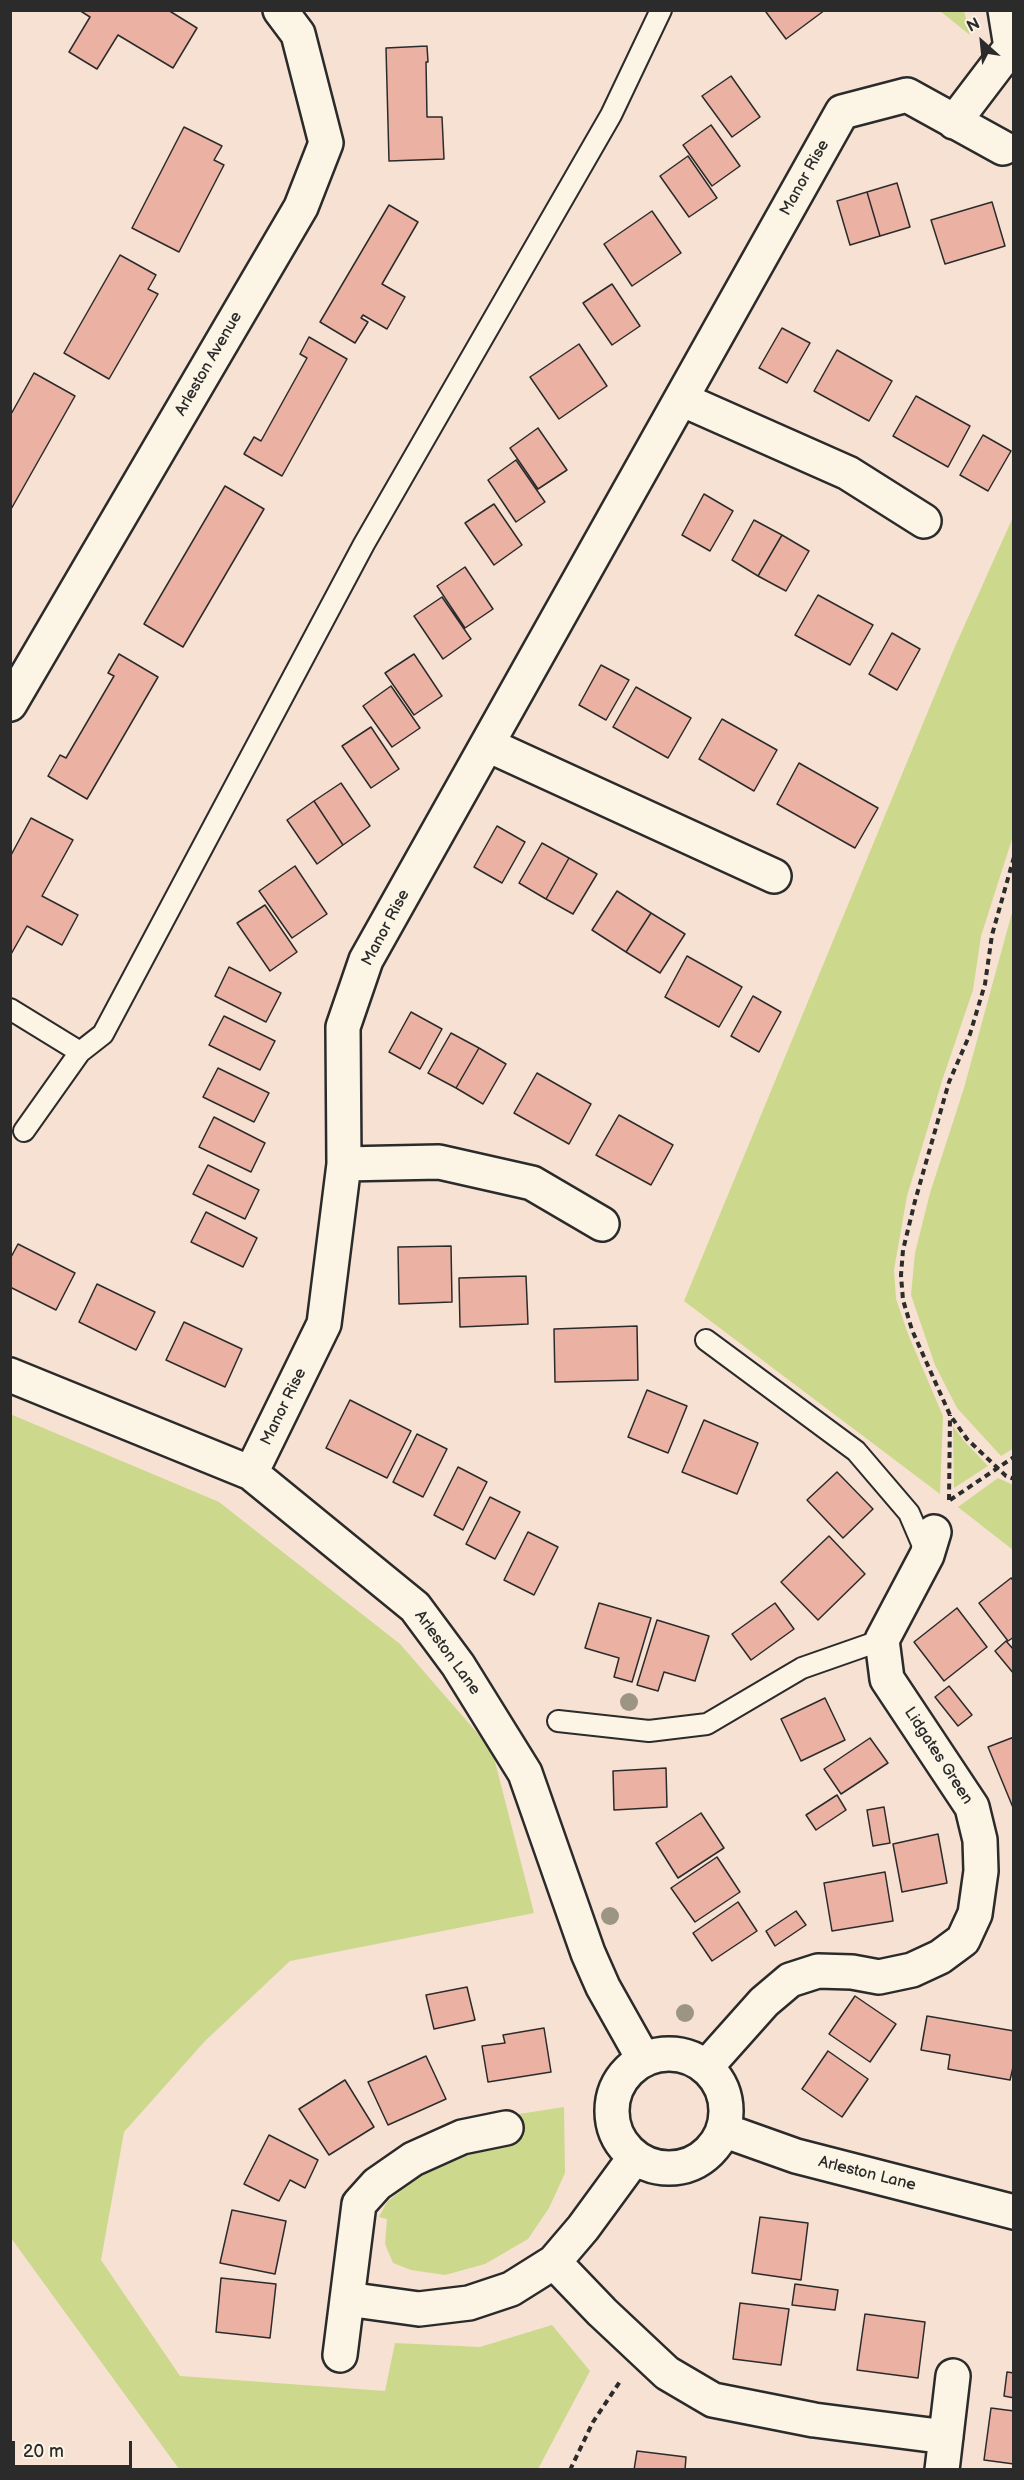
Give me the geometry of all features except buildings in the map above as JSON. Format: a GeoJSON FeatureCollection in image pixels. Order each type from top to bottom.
{"type":"FeatureCollection","features":[{"type":"Feature","properties":{"kind":"street","name":"Arleston Avenue"},"geometry":{"type":"LineString","coordinates":[[10,704],[301,207],[326,143],[298,34],[280,10]]}},
{"type":"Feature","properties":{"kind":"street"},"geometry":{"type":"LineString","coordinates":[[954,122],[1011,47],[1005,10]]}},
{"type":"Feature","properties":{"kind":"street","name":"Manor Rise"},"geometry":{"type":"LineString","coordinates":[[251,1473],[324,1324],[344,1164],[343,1027],[366,960],[842,112],[907,95],[1003,148]]}},
{"type":"Feature","properties":{"kind":"street"},"geometry":{"type":"LineString","coordinates":[[681,399],[848,472],[924,521]]}},
{"type":"Feature","properties":{"kind":"street"},"geometry":{"type":"LineString","coordinates":[[488,745],[774,876]]}},
{"type":"Feature","properties":{"kind":"street"},"geometry":{"type":"LineString","coordinates":[[344,1164],[439,1161],[532,1184],[602,1224]]}},
{"type":"Feature","properties":{"kind":"street","name":"Arleston Lane"},"geometry":{"type":"LineString","coordinates":[[10,1375],[251,1473],[415,1607],[458,1665],[525,1773],[588,1953],[603,1987],[644,2060]]}},
{"type":"Feature","properties":{"kind":"street"},"geometry":{"type":"LineString","coordinates":[[882,1641],[930,1544]]}},
{"type":"Feature","properties":{"kind":"street","name":"Lidgates Green"},"geometry":{"type":"LineString","coordinates":[[705,2067],[764,2002],[790,1980],[818,1971],[852,1972],[879,1977],[912,1970],[940,1957],[963,1940],[975,1914],[981,1871],[980,1840],[972,1807],[887,1679],[882,1641]]}},
{"type":"Feature","properties":{"kind":"street"},"geometry":{"type":"LineString","coordinates":[[660,2055],[676,2055],[692,2059],[705,2067],[717,2080],[724,2096],[726,2114],[723,2130],[715,2146],[702,2158],[686,2166],[668,2168],[651,2166],[635,2157],[623,2145],[616,2131],[612,2115],[614,2098],[620,2082],[630,2070],[644,2060],[660,2055]]}},
{"type":"Feature","properties":{"kind":"street"},"geometry":{"type":"LineString","coordinates":[[340,2355],[359,2204],[377,2184],[413,2158],[462,2137],[506,2128]]}},
{"type":"Feature","properties":{"kind":"street","name":"Arleston Lane"},"geometry":{"type":"LineString","coordinates":[[723,2130],[796,2156],[1014,2212]]}},
{"type":"Feature","properties":{"kind":"street"},"geometry":{"type":"LineString","coordinates":[[347,2299],[418,2308],[469,2303],[511,2289],[554,2262],[583,2228],[635,2157]]}},
{"type":"Feature","properties":{"kind":"street"},"geometry":{"type":"LineString","coordinates":[[554,2262],[667,2373],[713,2400],[813,2420],[946,2437]]}},
{"type":"Feature","properties":{"kind":"street"},"geometry":{"type":"LineString","coordinates":[[942,2469],[953,2376]]}},
{"type":"Feature","properties":{"kind":"lane"},"geometry":{"type":"LineString","coordinates":[[24,1131],[80,1052],[103,1034],[364,544],[611,115],[661,10]]}},
{"type":"Feature","properties":{"kind":"lane"},"geometry":{"type":"LineString","coordinates":[[10,1009],[80,1052]]}},
{"type":"Feature","properties":{"kind":"lane"},"geometry":{"type":"LineString","coordinates":[[706,1340],[856,1451],[909,1513],[930,1544]]}},
{"type":"Feature","properties":{"kind":"lane"},"geometry":{"type":"LineString","coordinates":[[558,1722],[649,1731],[706,1725],[802,1668],[882,1641]]}},
{"type":"Feature","properties":{"kind":"path"},"geometry":{"type":"LineString","coordinates":[[1014,857],[992,935],[985,984],[970,1034],[949,1082],[915,1201],[903,1250],[901,1275],[903,1300],[912,1330],[950,1415],[967,1439],[997,1468],[1014,1479]]}},
{"type":"Feature","properties":{"kind":"path"},"geometry":{"type":"LineString","coordinates":[[950,1415],[949,1501],[1014,1457]]}},
{"type":"Feature","properties":{"kind":"path"},"geometry":{"type":"LineString","coordinates":[[570,2469],[593,2422],[641,2349]]}},
{"type":"Feature","properties":{"kind":"green space"},"geometry":{"type":"Polygon","coordinates":[[[940,11],[964,11],[970,35],[940,11]]]}},
{"type":"Feature","properties":{"kind":"green space"},"geometry":{"type":"Polygon","coordinates":[[[1013,517],[1013,836],[981,936],[973,990],[907,1196],[894,1270],[896,1299],[908,1334],[943,1416],[940,1494],[684,1301],[953,651],[1013,517]]]}},
{"type":"Feature","properties":{"kind":"green space"},"geometry":{"type":"Polygon","coordinates":[[[1013,909],[1014,1448],[1001,1456],[957,1408],[935,1365],[911,1295],[915,1253],[930,1193],[964,1088],[1013,909]]]}},
{"type":"Feature","properties":{"kind":"green space"},"geometry":{"type":"Polygon","coordinates":[[[10,1414],[219,1502],[400,1644],[492,1750],[534,1913],[290,1961],[205,2041],[124,2132],[101,2260],[180,2376],[385,2391],[395,2343],[480,2347],[552,2325],[590,2371],[538,2469],[179,2469],[11,2238],[10,1414]]]}},
{"type":"Feature","properties":{"kind":"green space"},"geometry":{"type":"Polygon","coordinates":[[[953,1426],[988,1466],[954,1488],[953,1426]]]}},
{"type":"Feature","properties":{"kind":"green space"},"geometry":{"type":"Polygon","coordinates":[[[998,1478],[1013,1485],[1013,1550],[958,1507],[998,1478]]]}},
{"type":"Feature","properties":{"kind":"green space"},"geometry":{"type":"Polygon","coordinates":[[[564,2107],[565,2173],[549,2208],[528,2239],[485,2264],[445,2275],[411,2270],[393,2263],[385,2244],[387,2219],[379,2217],[387,2202],[426,2170],[470,2151],[524,2137],[519,2114],[564,2107]]]}}]}
